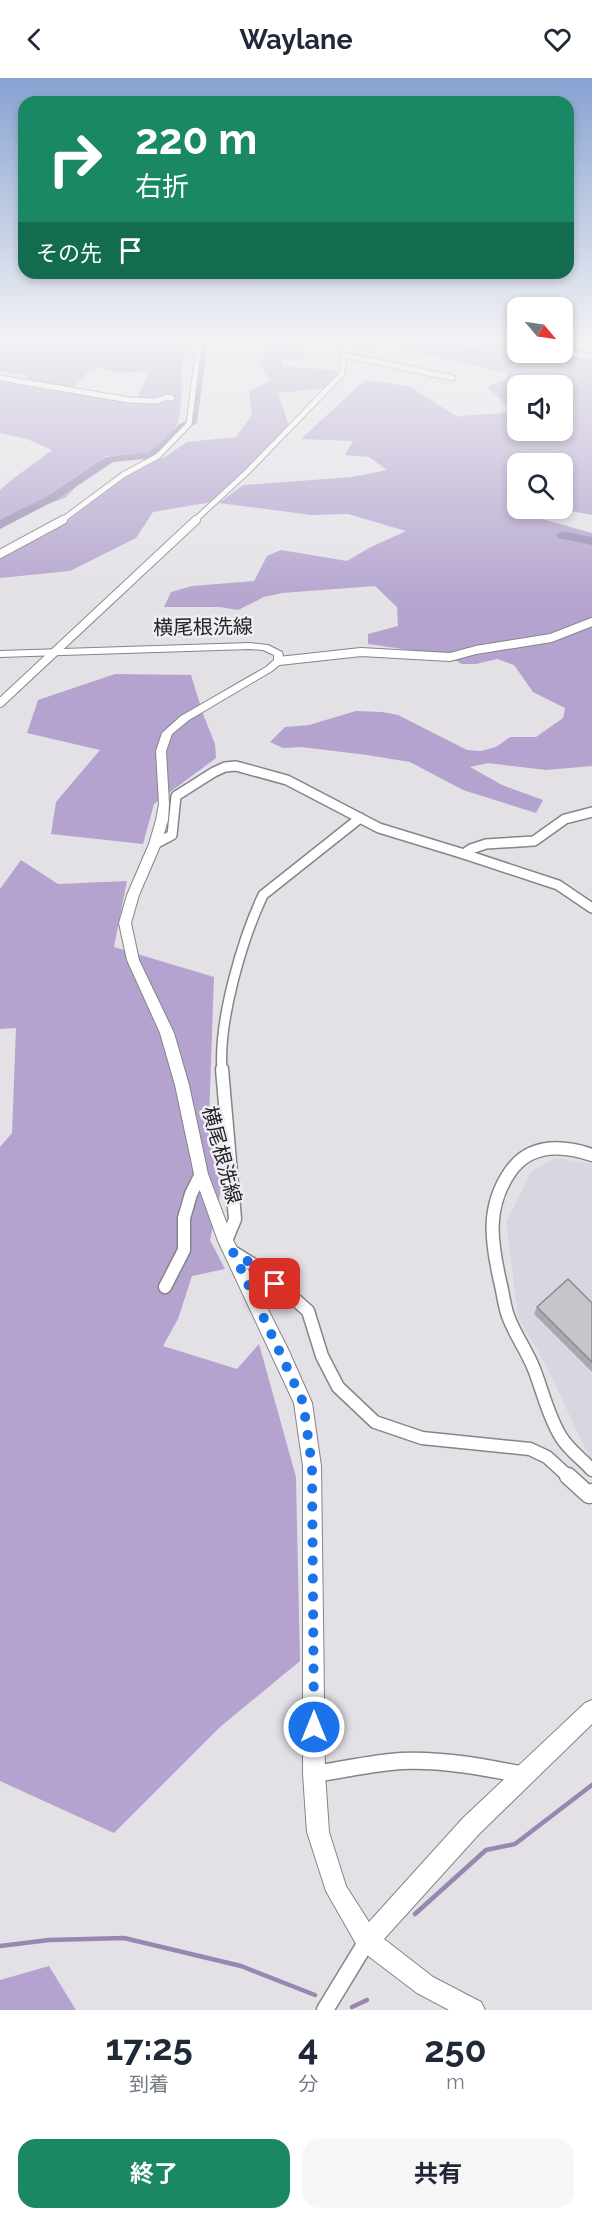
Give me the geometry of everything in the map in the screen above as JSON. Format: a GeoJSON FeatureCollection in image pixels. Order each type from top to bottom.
{"type":"FeatureCollection","features":[{"type":"Feature","properties":{"kind":"main road","name":"横尾根洗線"},"geometry":{"type":"LineString","coordinates":[[0,654],[250,646],[265,647],[279,654],[279,661],[270,669],[185,718],[167,733],[161,751],[164,804],[154,844],[133,895],[125,923],[133,960],[167,1033],[182,1085],[201,1174],[229,1247],[303,1402],[312,1466],[314,1774],[318,1832],[336,1892],[367,1941],[425,1985],[473,2010]]}},
{"type":"Feature","properties":{"kind":"main road"},"geometry":{"type":"LineString","coordinates":[[367,1941],[471,1826],[592,1710]]}},
{"type":"Feature","properties":{"kind":"street"},"geometry":{"type":"LineString","coordinates":[[0,554],[65,519],[123,475],[158,456],[185,429]]}},
{"type":"Feature","properties":{"kind":"street"},"geometry":{"type":"LineString","coordinates":[[0,703],[247,472],[289,429]]}},
{"type":"Feature","properties":{"kind":"street"},"geometry":{"type":"LineString","coordinates":[[279,661],[377,651],[440,658],[455,657],[480,649],[529,644],[557,637],[574,632],[592,622]]}},
{"type":"Feature","properties":{"kind":"street"},"geometry":{"type":"LineString","coordinates":[[154,844],[172,835],[176,796],[225,767],[236,766],[287,780],[379,828],[558,885],[592,908]]}},
{"type":"Feature","properties":{"kind":"street"},"geometry":{"type":"LineString","coordinates":[[464,854],[478,846],[492,843],[525,844],[539,840],[559,821],[592,812]]}},
{"type":"Feature","properties":{"kind":"street"},"geometry":{"type":"LineString","coordinates":[[360,818],[263,895],[255,912],[226,1009],[221,1057],[235,1219],[229,1247],[262,1270],[308,1311],[322,1356],[338,1387],[375,1422],[422,1438],[530,1449],[547,1457],[589,1496],[592,1492]]}},
{"type":"Feature","properties":{"kind":"street"},"geometry":{"type":"LineString","coordinates":[[592,1155],[575,1149],[551,1147],[531,1152],[515,1166],[501,1185],[493,1204],[490,1227],[492,1250],[508,1315],[534,1367],[561,1436],[592,1470]]}},
{"type":"Feature","properties":{"kind":"street"},"geometry":{"type":"LineString","coordinates":[[165,1287],[184,1250],[184,1218],[191,1194],[201,1174]]}},
{"type":"Feature","properties":{"kind":"street"},"geometry":{"type":"LineString","coordinates":[[314,1774],[383,1763],[415,1762],[474,1765],[524,1775]]}},
{"type":"Feature","properties":{"kind":"street"},"geometry":{"type":"LineString","coordinates":[[325,2010],[367,1941]]}},
{"type":"Feature","properties":{"kind":"shaded area"},"geometry":{"type":"Polygon","coordinates":[[[0,429],[174,429],[166,439],[139,458],[106,456],[65,498],[34,509],[0,529],[0,491],[52,450],[27,439],[0,433],[0,429]]]}},
{"type":"Feature","properties":{"kind":"shaded area"},"geometry":{"type":"Polygon","coordinates":[[[242,429],[287,429],[267,454],[231,482],[212,502],[153,512],[136,538],[70,571],[0,578],[0,558],[66,522],[127,476],[168,455],[187,442],[236,437],[242,429]]]}},
{"type":"Feature","properties":{"kind":"shaded area"},"geometry":{"type":"Polygon","coordinates":[[[312,429],[507,429],[507,441],[573,441],[573,429],[592,429],[592,515],[573,511],[573,453],[507,453],[507,519],[542,519],[592,533],[592,766],[546,770],[488,763],[470,767],[502,785],[543,800],[536,813],[463,790],[410,762],[301,747],[283,748],[270,742],[285,727],[309,725],[356,711],[382,712],[398,715],[467,750],[481,751],[496,747],[510,737],[536,737],[563,718],[565,708],[533,692],[514,665],[497,659],[476,664],[462,664],[445,655],[368,644],[368,634],[398,626],[397,607],[375,586],[282,593],[264,597],[238,610],[220,607],[164,607],[171,592],[192,586],[254,581],[267,556],[281,550],[347,561],[406,531],[348,514],[312,515],[219,503],[243,485],[352,477],[387,470],[369,457],[345,455],[353,441],[301,439],[312,429]]]}},
{"type":"Feature","properties":{"kind":"shaded area"},"geometry":{"type":"Polygon","coordinates":[[[115,674],[191,675],[215,744],[216,758],[154,804],[143,844],[51,834],[56,802],[100,750],[27,733],[38,700],[115,674]]]}},
{"type":"Feature","properties":{"kind":"shaded area"},"geometry":{"type":"Polygon","coordinates":[[[21,860],[58,884],[127,881],[114,947],[214,977],[209,1119],[221,1190],[210,1240],[225,1269],[192,1276],[178,1319],[163,1346],[237,1369],[259,1344],[296,1477],[300,1661],[220,1727],[114,1833],[0,1781],[0,1147],[12,1133],[16,1028],[0,1029],[0,889],[21,860]]]}},
{"type":"Feature","properties":{"kind":"shaded area"},"geometry":{"type":"Polygon","coordinates":[[[556,1158],[592,1164],[592,1463],[546,1365],[518,1317],[506,1222],[532,1171],[556,1158]]]}},
{"type":"Feature","properties":{"kind":"shaded area"},"geometry":{"type":"Polygon","coordinates":[[[49,1966],[76,2010],[0,2010],[0,1980],[49,1966]]]}},
{"type":"Feature","properties":{"kind":"building"},"geometry":{"type":"Polygon","coordinates":[[[568,1279],[592,1303],[592,1362],[537,1307],[568,1279]]]}},
{"type":"Feature","properties":{"kind":"waterway"},"geometry":{"type":"LineString","coordinates":[[0,525],[52,498],[110,459],[150,456],[165,445],[180,429]]}},
{"type":"Feature","properties":{"kind":"waterway"},"geometry":{"type":"LineString","coordinates":[[562,535],[592,541]]}},
{"type":"Feature","properties":{"kind":"waterway"},"geometry":{"type":"LineString","coordinates":[[415,1914],[486,1850],[515,1844],[592,1785]]}},
{"type":"Feature","properties":{"kind":"waterway"},"geometry":{"type":"LineString","coordinates":[[0,1946],[49,1940],[124,1938],[241,1966],[315,1995]]}},
{"type":"Feature","properties":{"kind":"waterway"},"geometry":{"type":"LineString","coordinates":[[352,2007],[367,2000]]}},
{"type":"Feature","properties":{"kind":"route"},"geometry":{"type":"LineString","coordinates":[[275,1284],[262,1270],[233,1252],[303,1402],[312,1466],[314,1727]]}}]}
